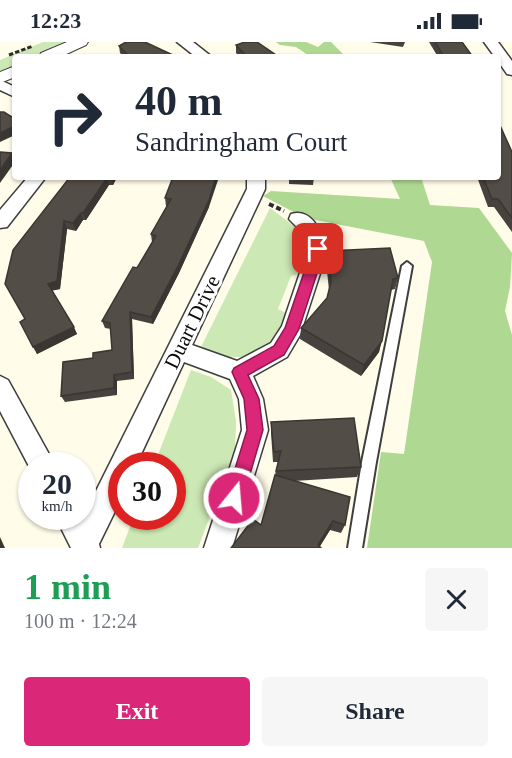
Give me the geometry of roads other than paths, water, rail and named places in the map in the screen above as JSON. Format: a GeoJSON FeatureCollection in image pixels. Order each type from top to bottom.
{"type":"FeatureCollection","features":[{"type":"Feature","properties":{"kind":"street"},"geometry":{"type":"LineString","coordinates":[[53,54],[80,42]]}},
{"type":"Feature","properties":{"kind":"street"},"geometry":{"type":"LineString","coordinates":[[184,42],[201,54]]}},
{"type":"Feature","properties":{"kind":"street"},"geometry":{"type":"LineString","coordinates":[[494,46],[512,50]]}},
{"type":"Feature","properties":{"kind":"street"},"geometry":{"type":"LineString","coordinates":[[501,56],[512,71]]}},
{"type":"Feature","properties":{"kind":"street"},"geometry":{"type":"LineString","coordinates":[[0,222],[35,180]]}},
{"type":"Feature","properties":{"kind":"street","name":"Duart Drive"},"geometry":{"type":"LineString","coordinates":[[129,452],[254,187]]}},
{"type":"Feature","properties":{"kind":"street"},"geometry":{"type":"LineString","coordinates":[[239,372],[279,350],[292,329],[318,249],[316,239],[298,219]]}},
{"type":"Feature","properties":{"kind":"street"},"geometry":{"type":"LineString","coordinates":[[178,350],[239,372],[251,399],[255,430],[218,548]]}},
{"type":"Feature","properties":{"kind":"street"},"geometry":{"type":"LineString","coordinates":[[0,387],[35,452]]}},
{"type":"Feature","properties":{"kind":"street","name":"Duart Drive"},"geometry":{"type":"LineString","coordinates":[[85,546],[108,496]]}},
{"type":"Feature","properties":{"kind":"street"},"geometry":{"type":"LineString","coordinates":[[76,530],[85,546]]}},
{"type":"Feature","properties":{"kind":"lane"},"geometry":{"type":"LineString","coordinates":[[355,548],[369,462],[407,266]]}}]}
